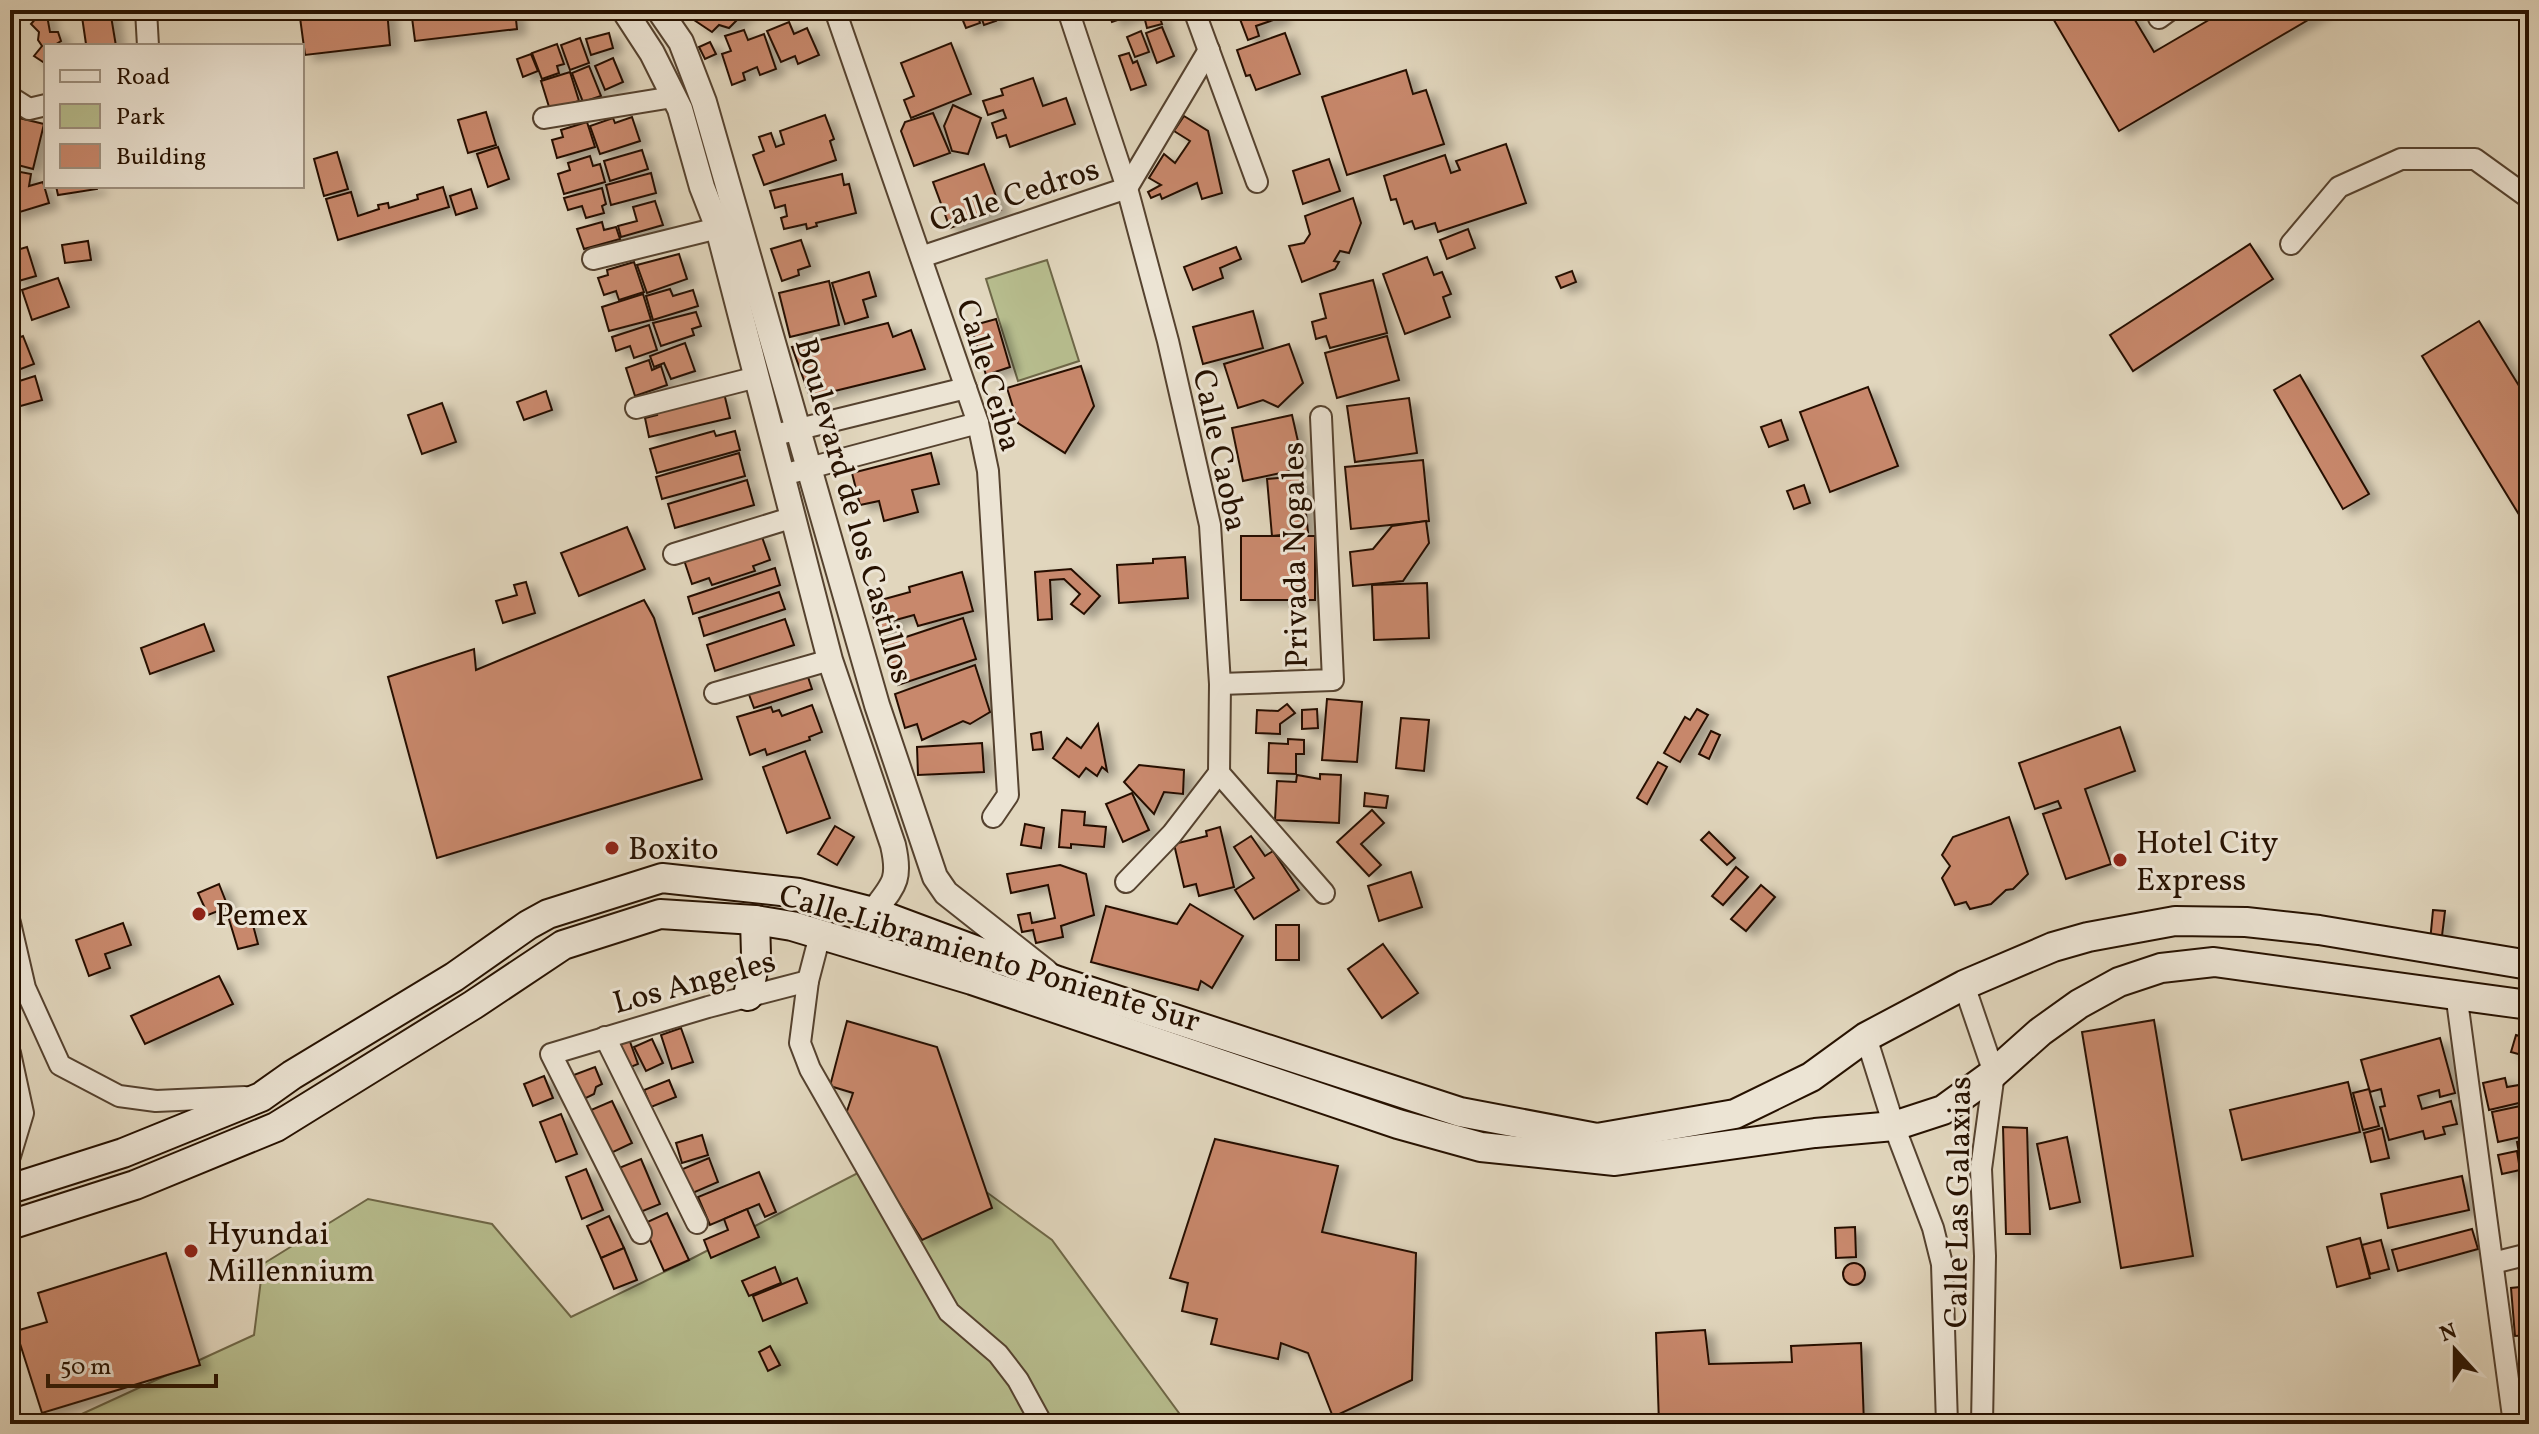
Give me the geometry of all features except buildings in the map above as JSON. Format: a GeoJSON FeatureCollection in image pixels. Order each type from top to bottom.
{"type":"FeatureCollection","features":[{"type":"Feature","properties":{"kind":"main road"},"geometry":{"type":"LineString","coordinates":[[10,1189],[123,1153],[261,1097],[454,977],[548,914],[662,878],[799,893],[873,912],[1058,981],[1460,1112],[1597,1138],[1735,1114],[1811,1077],[1866,1037],[1964,985],[2053,947],[2088,937],[2175,921],[2246,922],[2529,965]]}},
{"type":"Feature","properties":{"kind":"main road","name":"Calle Libramiento Poniente Sur"},"geometry":{"type":"LineString","coordinates":[[10,1225],[135,1185],[276,1127],[473,1005],[563,945],[660,914],[755,920],[792,926],[972,980],[1398,1124],[1481,1147],[1615,1161],[1815,1133],[1894,1126],[1943,1110],[2079,1004],[2119,982],[2161,968],[2214,962],[2529,1005]]}},
{"type":"Feature","properties":{"kind":"main road"},"geometry":{"type":"LineString","coordinates":[[748,996],[756,955],[755,920]]}},
{"type":"Feature","properties":{"kind":"street"},"geometry":{"type":"LineString","coordinates":[[146,10],[148,44]]}},
{"type":"Feature","properties":{"kind":"street","name":"Boulevard de los Castillos"},"geometry":{"type":"LineString","coordinates":[[624,10],[652,53],[680,109],[718,228],[830,660],[893,845],[897,879],[873,912]]}},
{"type":"Feature","properties":{"kind":"street","name":"Boulevard de los Castillos"},"geometry":{"type":"LineString","coordinates":[[659,10],[681,42],[704,102],[811,466],[877,705],[935,877],[946,893],[1058,981]]}},
{"type":"Feature","properties":{"kind":"street","name":"Calle Ceiba"},"geometry":{"type":"LineString","coordinates":[[835,10],[978,423],[988,471],[1008,795],[993,817]]}},
{"type":"Feature","properties":{"kind":"street","name":"Calle Caoba"},"geometry":{"type":"LineString","coordinates":[[1068,10],[1127,188],[1168,341],[1210,525],[1220,684],[1219,773]]}},
{"type":"Feature","properties":{"kind":"street"},"geometry":{"type":"LineString","coordinates":[[1194,10],[1257,182]]}},
{"type":"Feature","properties":{"kind":"street"},"geometry":{"type":"LineString","coordinates":[[1127,188],[1209,50]]}},
{"type":"Feature","properties":{"kind":"street"},"geometry":{"type":"LineString","coordinates":[[10,97],[29,109],[44,105]]}},
{"type":"Feature","properties":{"kind":"street"},"geometry":{"type":"LineString","coordinates":[[544,118],[673,97]]}},
{"type":"Feature","properties":{"kind":"street"},"geometry":{"type":"LineString","coordinates":[[689,141],[713,132]]}},
{"type":"Feature","properties":{"kind":"street"},"geometry":{"type":"LineString","coordinates":[[2291,244],[2339,187],[2401,159],[2475,159],[2529,198]]}},
{"type":"Feature","properties":{"kind":"street","name":"Calle Cedros"},"geometry":{"type":"LineString","coordinates":[[921,257],[1127,188]]}},
{"type":"Feature","properties":{"kind":"street"},"geometry":{"type":"LineString","coordinates":[[593,259],[718,228]]}},
{"type":"Feature","properties":{"kind":"street"},"geometry":{"type":"LineString","coordinates":[[636,408],[757,377]]}},
{"type":"Feature","properties":{"kind":"street"},"geometry":{"type":"LineString","coordinates":[[771,437],[966,388]]}},
{"type":"Feature","properties":{"kind":"street","name":"Privada Nogales"},"geometry":{"type":"LineString","coordinates":[[1220,684],[1333,680],[1321,417]]}},
{"type":"Feature","properties":{"kind":"street"},"geometry":{"type":"LineString","coordinates":[[782,476],[978,423]]}},
{"type":"Feature","properties":{"kind":"street"},"geometry":{"type":"LineString","coordinates":[[674,554],[794,517]]}},
{"type":"Feature","properties":{"kind":"street"},"geometry":{"type":"LineString","coordinates":[[715,693],[830,660]]}},
{"type":"Feature","properties":{"kind":"street"},"geometry":{"type":"LineString","coordinates":[[1126,882],[1172,834],[1219,773],[1324,893]]}},
{"type":"Feature","properties":{"kind":"street"},"geometry":{"type":"LineString","coordinates":[[10,923],[25,988],[60,1065],[119,1096],[156,1101],[261,1097]]}},
{"type":"Feature","properties":{"kind":"street","name":"Los Angeles"},"geometry":{"type":"LineString","coordinates":[[641,1233],[551,1054],[808,981],[820,935]]}},
{"type":"Feature","properties":{"kind":"street"},"geometry":{"type":"LineString","coordinates":[[808,981],[800,1043],[810,1069],[949,1312],[998,1354],[1018,1380],[1042,1424]]}},
{"type":"Feature","properties":{"kind":"street","name":"Calle Las Galaxias"},"geometry":{"type":"LineString","coordinates":[[1964,985],[1994,1073],[1981,1169],[1985,1256],[1982,1424]]}},
{"type":"Feature","properties":{"kind":"street"},"geometry":{"type":"LineString","coordinates":[[2456,993],[2514,1424]]}},
{"type":"Feature","properties":{"kind":"street"},"geometry":{"type":"LineString","coordinates":[[605,1037],[697,1223]]}},
{"type":"Feature","properties":{"kind":"street","name":"Calle Las Galaxias"},"geometry":{"type":"LineString","coordinates":[[1866,1037],[1894,1126],[1933,1228],[1942,1264],[1947,1424]]}},
{"type":"Feature","properties":{"kind":"street"},"geometry":{"type":"LineString","coordinates":[[10,1053],[23,1113],[10,1156]]}},
{"type":"Feature","properties":{"kind":"street"},"geometry":{"type":"LineString","coordinates":[[2493,1263],[2529,1254]]}},
{"type":"Feature","properties":{"kind":"green space"},"geometry":{"type":"Polygon","coordinates":[[[1047,260],[1079,361],[1018,381],[986,279],[1047,260]]]}},
{"type":"Feature","properties":{"kind":"green space"},"geometry":{"type":"Polygon","coordinates":[[[918,1142],[1052,1240],[1187,1424],[60,1424],[254,1335],[263,1264],[368,1199],[492,1224],[571,1317],[918,1142]]]}},
{"type":"Feature","properties":{"kind":"place","name":"Boxito"},"geometry":{"type":"Point","coordinates":[612,848]}},
{"type":"Feature","properties":{"kind":"place","name":"Hotel City Express"},"geometry":{"type":"Point","coordinates":[2120,860]}},
{"type":"Feature","properties":{"kind":"place","name":"Pemex"},"geometry":{"type":"Point","coordinates":[199,914]}},
{"type":"Feature","properties":{"kind":"place","name":"Hyundai Millennium"},"geometry":{"type":"Point","coordinates":[191,1251]}}]}
